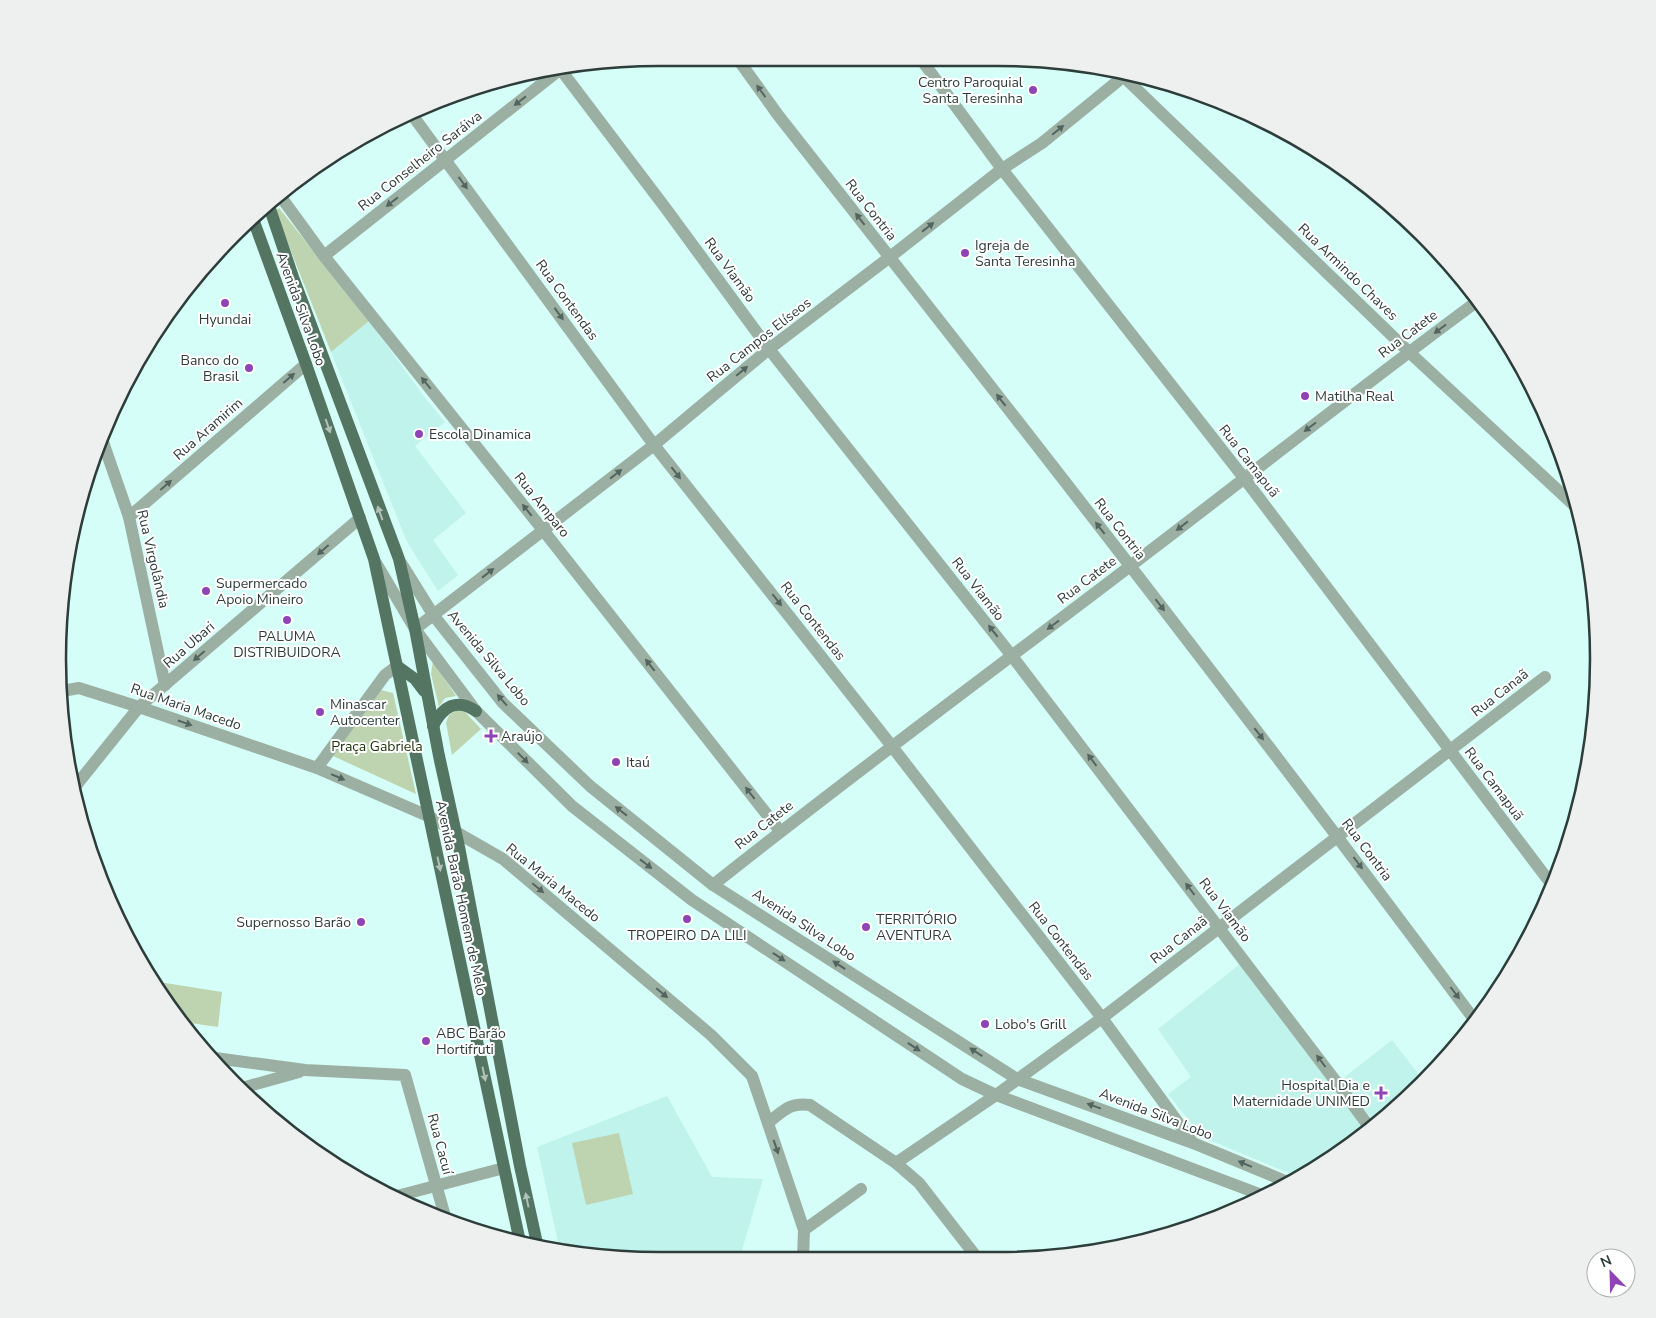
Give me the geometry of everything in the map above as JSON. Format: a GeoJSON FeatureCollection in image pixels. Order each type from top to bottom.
{"type":"FeatureCollection","features":[{"type":"Feature","properties":{"kind":"main road","name":"Avenida Silva Lobo"},"geometry":{"type":"LineString","coordinates":[[271,212],[293,277],[398,559],[415,629]]}},
{"type":"Feature","properties":{"kind":"main road","name":"Avenida Silva Lobo"},"geometry":{"type":"LineString","coordinates":[[256,224],[374,559]]}},
{"type":"Feature","properties":{"kind":"main road","name":"Avenida Barão Homem de Melo"},"geometry":{"type":"LineString","coordinates":[[374,559],[518,1235]]}},
{"type":"Feature","properties":{"kind":"main road","name":"Avenida Barão Homem de Melo"},"geometry":{"type":"LineString","coordinates":[[415,629],[433,726],[456,830],[520,1166],[536,1238]]}},
{"type":"Feature","properties":{"kind":"main road"},"geometry":{"type":"LineString","coordinates":[[397,666],[415,679],[427,693]]}},
{"type":"Feature","properties":{"kind":"main road"},"geometry":{"type":"LineString","coordinates":[[433,726],[437,717],[450,706],[468,705],[476,711]]}},
{"type":"Feature","properties":{"kind":"street","name":"Rua Contria"},"geometry":{"type":"LineString","coordinates":[[743,66],[778,115],[1338,836],[1471,1015]]}},
{"type":"Feature","properties":{"kind":"street","name":"Rua Camapuã"},"geometry":{"type":"LineString","coordinates":[[926,66],[1002,169],[1244,478],[1548,879]]}},
{"type":"Feature","properties":{"kind":"street","name":"Rua Viamão"},"geometry":{"type":"LineString","coordinates":[[563,74],[667,210],[769,349],[1012,656],[1366,1123]]}},
{"type":"Feature","properties":{"kind":"street","name":"Rua Conselheiro Saráiva"},"geometry":{"type":"LineString","coordinates":[[324,256],[553,76]]}},
{"type":"Feature","properties":{"kind":"street","name":"Rua Campos Elíseos"},"geometry":{"type":"LineString","coordinates":[[415,629],[654,445],[769,349],[890,258],[1002,169],[1042,143],[1119,79]]}},
{"type":"Feature","properties":{"kind":"street","name":"Rua Armindo Chaves"},"geometry":{"type":"LineString","coordinates":[[1129,81],[1409,352],[1568,501]]}},
{"type":"Feature","properties":{"kind":"street","name":"Rua Contendas"},"geometry":{"type":"LineString","coordinates":[[415,119],[654,445],[892,746],[1102,1018],[1193,1143]]}},
{"type":"Feature","properties":{"kind":"street","name":"Rua Amparo"},"geometry":{"type":"LineString","coordinates":[[284,201],[324,256],[544,530],[780,831]]}},
{"type":"Feature","properties":{"kind":"street","name":"Rua Catete"},"geometry":{"type":"LineString","coordinates":[[713,885],[780,831],[1472,305]]}},
{"type":"Feature","properties":{"kind":"street","name":"Rua Aramirim"},"geometry":{"type":"LineString","coordinates":[[129,517],[306,364]]}},
{"type":"Feature","properties":{"kind":"street","name":"Rua Virgolândia"},"geometry":{"type":"LineString","coordinates":[[106,447],[129,517],[165,686]]}},
{"type":"Feature","properties":{"kind":"street","name":"Rua Ubari"},"geometry":{"type":"LineString","coordinates":[[79,781],[139,707],[360,518]]}},
{"type":"Feature","properties":{"kind":"street","name":"Avenida Silva Lobo"},"geometry":{"type":"LineString","coordinates":[[374,559],[415,629],[476,711],[572,806],[692,900],[962,1079],[996,1095],[1256,1193]]}},
{"type":"Feature","properties":{"kind":"street","name":"Avenida Silva Lobo"},"geometry":{"type":"LineString","coordinates":[[398,559],[434,616],[503,702],[590,786],[713,885],[1017,1079],[1193,1143],[1280,1179]]}},
{"type":"Feature","properties":{"kind":"street"},"geometry":{"type":"LineString","coordinates":[[317,768],[385,675],[397,666]]}},
{"type":"Feature","properties":{"kind":"street","name":"Rua Canaã"},"geometry":{"type":"LineString","coordinates":[[896,1163],[996,1095],[1102,1018],[1545,677]]}},
{"type":"Feature","properties":{"kind":"street","name":"Rua Maria Macedo"},"geometry":{"type":"LineString","coordinates":[[68,690],[79,688],[317,768],[428,816],[456,830],[503,859],[712,1035],[752,1076],[804,1230],[803,1252]]}},
{"type":"Feature","properties":{"kind":"street"},"geometry":{"type":"LineString","coordinates":[[221,1059],[305,1070]]}},
{"type":"Feature","properties":{"kind":"street"},"geometry":{"type":"LineString","coordinates":[[248,1086],[305,1070]]}},
{"type":"Feature","properties":{"kind":"street","name":"Rua Cacuí"},"geometry":{"type":"LineString","coordinates":[[305,1070],[405,1075],[443,1211]]}},
{"type":"Feature","properties":{"kind":"street"},"geometry":{"type":"LineString","coordinates":[[768,1123],[788,1107],[798,1103],[810,1104],[896,1163],[919,1183],[973,1252]]}},
{"type":"Feature","properties":{"kind":"street"},"geometry":{"type":"LineString","coordinates":[[404,1194],[504,1168]]}},
{"type":"Feature","properties":{"kind":"street"},"geometry":{"type":"LineString","coordinates":[[804,1230],[861,1189]]}},
{"type":"Feature","properties":{"kind":"shaded area"},"geometry":{"type":"Polygon","coordinates":[[[369,321],[445,422],[415,446],[466,513],[433,540],[458,575],[438,591],[407,542],[331,352],[369,321]]]}},
{"type":"Feature","properties":{"kind":"shaded area"},"geometry":{"type":"Polygon","coordinates":[[[1240,964],[1364,1124],[1326,1152],[1290,1174],[1202,1137],[1168,1094],[1191,1077],[1158,1029],[1240,964]]]}},
{"type":"Feature","properties":{"kind":"shaded area","name":"Hospital Dia e Maternidade UNIMED"},"geometry":{"type":"Polygon","coordinates":[[[1392,1040],[1419,1075],[1371,1118],[1341,1080],[1392,1040]]]}},
{"type":"Feature","properties":{"kind":"shaded area"},"geometry":{"type":"Polygon","coordinates":[[[667,1096],[712,1177],[763,1179],[741,1252],[659,1252],[582,1247],[558,1243],[537,1147],[667,1096]]]}},
{"type":"Feature","properties":{"kind":"green space"},"geometry":{"type":"Polygon","coordinates":[[[279,208],[369,321],[331,352],[275,211],[279,208]]]}},
{"type":"Feature","properties":{"kind":"green space"},"geometry":{"type":"Polygon","coordinates":[[[433,661],[456,696],[445,698],[439,707],[431,674],[433,661]]]}},
{"type":"Feature","properties":{"kind":"green space","name":"Praça Gabriela"},"geometry":{"type":"Polygon","coordinates":[[[381,690],[393,693],[416,794],[333,756],[381,690]]]}},
{"type":"Feature","properties":{"kind":"green space"},"geometry":{"type":"Polygon","coordinates":[[[457,710],[465,712],[481,729],[452,755],[446,723],[449,715],[457,710]]]}},
{"type":"Feature","properties":{"kind":"green space"},"geometry":{"type":"Polygon","coordinates":[[[163,983],[222,992],[218,1027],[192,1023],[163,983]]]}},
{"type":"Feature","properties":{"kind":"green space"},"geometry":{"type":"Polygon","coordinates":[[[619,1133],[633,1194],[586,1205],[572,1143],[619,1133]]]}},
{"type":"Feature","properties":{"kind":"place","name":"Centro Paroquial Santa Teresinha"},"geometry":{"type":"Point","coordinates":[1033,90]}},
{"type":"Feature","properties":{"kind":"place","name":"Igreja de Santa Teresinha"},"geometry":{"type":"Point","coordinates":[965,253]}},
{"type":"Feature","properties":{"kind":"place","name":"Hyundai"},"geometry":{"type":"Point","coordinates":[225,303]}},
{"type":"Feature","properties":{"kind":"place","name":"Banco do Brasil"},"geometry":{"type":"Point","coordinates":[249,368]}},
{"type":"Feature","properties":{"kind":"place","name":"Matilha Real"},"geometry":{"type":"Point","coordinates":[1305,396]}},
{"type":"Feature","properties":{"kind":"place","name":"Escola Dinamica"},"geometry":{"type":"Point","coordinates":[419,434]}},
{"type":"Feature","properties":{"kind":"place","name":"Supermercado Apoio Mineiro"},"geometry":{"type":"Point","coordinates":[206,591]}},
{"type":"Feature","properties":{"kind":"place","name":"PALUMA DISTRIBUIDORA"},"geometry":{"type":"Point","coordinates":[287,620]}},
{"type":"Feature","properties":{"kind":"place","name":"Minascar Autocenter"},"geometry":{"type":"Point","coordinates":[320,712]}},
{"type":"Feature","properties":{"kind":"place","name":"Araújo"},"geometry":{"type":"Point","coordinates":[491,736]}},
{"type":"Feature","properties":{"kind":"place","name":"Itaú"},"geometry":{"type":"Point","coordinates":[616,762]}},
{"type":"Feature","properties":{"kind":"place","name":"TROPEIRO DA LILI"},"geometry":{"type":"Point","coordinates":[687,919]}},
{"type":"Feature","properties":{"kind":"place","name":"Supernosso Barão"},"geometry":{"type":"Point","coordinates":[361,922]}},
{"type":"Feature","properties":{"kind":"place","name":"TERRITÓRIO AVENTURA"},"geometry":{"type":"Point","coordinates":[866,927]}},
{"type":"Feature","properties":{"kind":"place","name":"Lobo's Grill"},"geometry":{"type":"Point","coordinates":[985,1024]}},
{"type":"Feature","properties":{"kind":"place","name":"ABC Barão Hortifruti"},"geometry":{"type":"Point","coordinates":[426,1041]}},
{"type":"Feature","properties":{"kind":"place","name":"Hospital Dia e Maternidade UNIMED"},"geometry":{"type":"Point","coordinates":[1381,1093]}}]}
